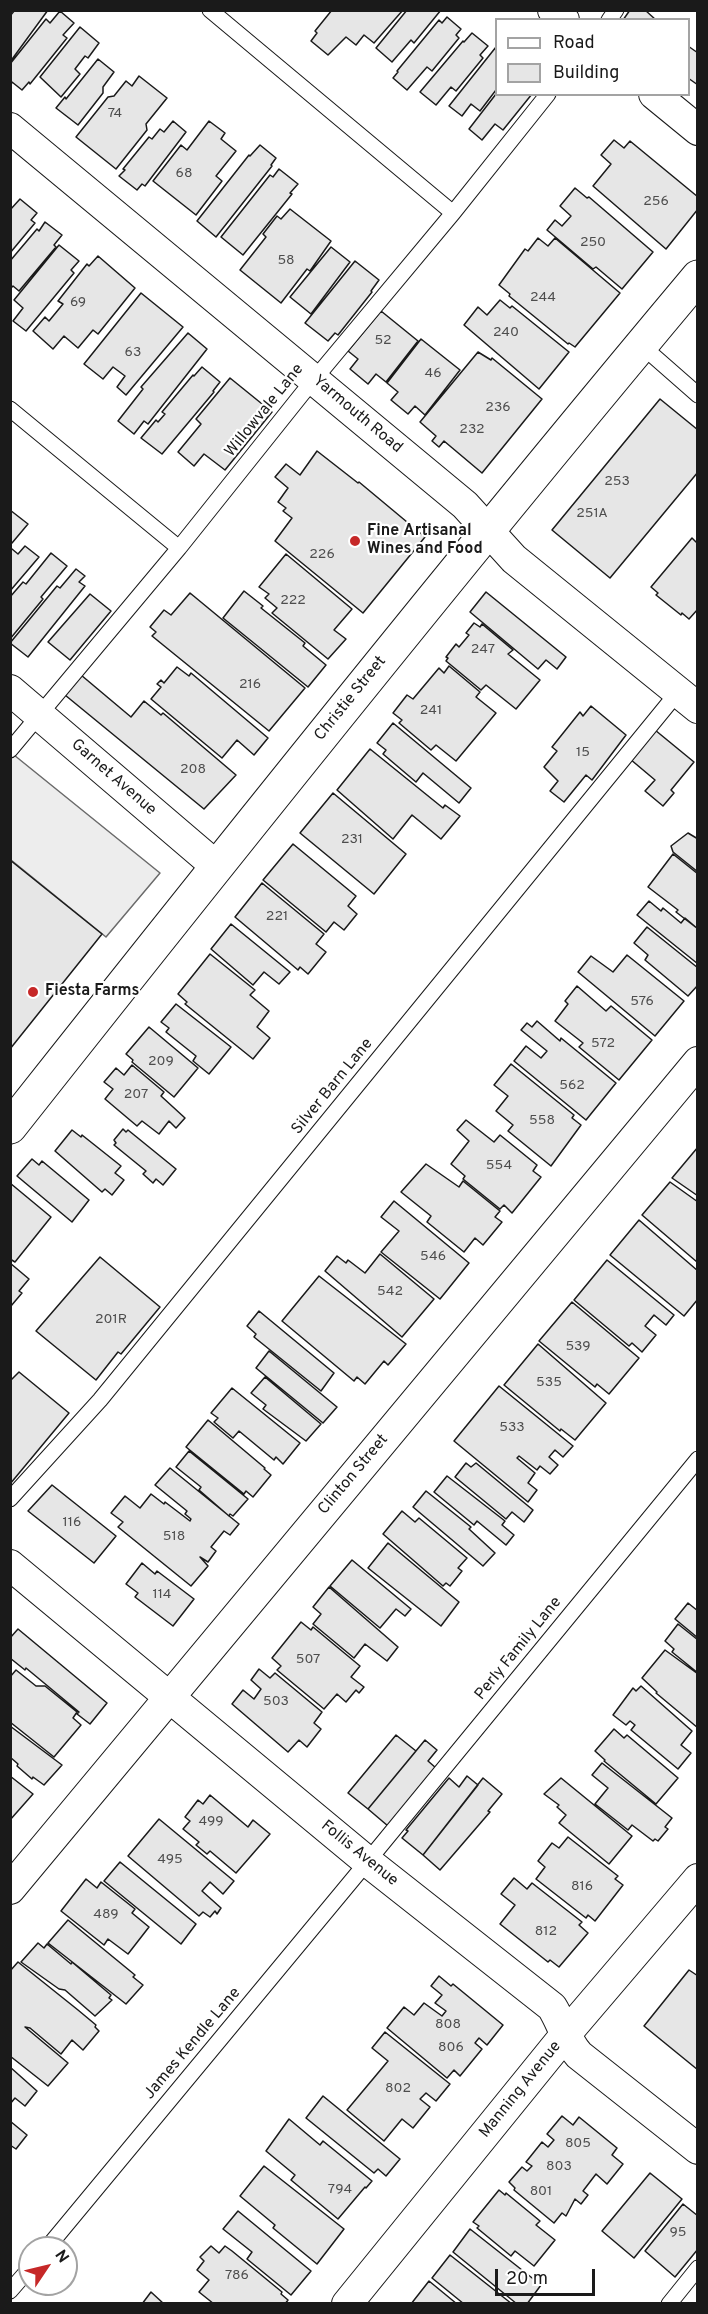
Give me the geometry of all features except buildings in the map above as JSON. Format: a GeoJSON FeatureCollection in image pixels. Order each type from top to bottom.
{"type":"FeatureCollection","features":[{"type":"Feature","properties":{"kind":"street"},"geometry":{"type":"LineString","coordinates":[[656,96],[698,130]]}},
{"type":"Feature","properties":{"kind":"street","name":"Yarmouth Road"},"geometry":{"type":"LineString","coordinates":[[10,128],[465,505],[514,559],[688,700]]}},
{"type":"Feature","properties":{"kind":"street","name":"Christie Street"},"geometry":{"type":"LineString","coordinates":[[10,1127],[216,866],[489,529],[698,277]]}},
{"type":"Feature","properties":{"kind":"street","name":"Garnet Avenue"},"geometry":{"type":"LineString","coordinates":[[10,690],[216,866]]}},
{"type":"Feature","properties":{"kind":"street","name":"Clinton Street"},"geometry":{"type":"LineString","coordinates":[[10,1889],[698,1062]]}},
{"type":"Feature","properties":{"kind":"street","name":"Follis Avenue"},"geometry":{"type":"LineString","coordinates":[[10,1564],[368,1862],[552,2007],[561,2021],[571,2046],[579,2055],[698,2150]]}},
{"type":"Feature","properties":{"kind":"street","name":"Manning Avenue"},"geometry":{"type":"LineString","coordinates":[[347,2304],[566,2034],[698,1879]]}},
{"type":"Feature","properties":{"kind":"lane"},"geometry":{"type":"LineString","coordinates":[[210,10],[453,213]]}},
{"type":"Feature","properties":{"kind":"lane","name":"Willowvale Lane"},"geometry":{"type":"LineString","coordinates":[[10,750],[179,548],[314,379],[453,213],[546,96]]}},
{"type":"Feature","properties":{"kind":"lane"},"geometry":{"type":"LineString","coordinates":[[641,345],[698,394]]}},
{"type":"Feature","properties":{"kind":"lane"},"geometry":{"type":"LineString","coordinates":[[10,409],[179,548]]}},
{"type":"Feature","properties":{"kind":"lane","name":"Silver Barn Lane"},"geometry":{"type":"LineString","coordinates":[[10,1499],[100,1400],[688,700]]}},
{"type":"Feature","properties":{"kind":"lane","name":"Perly Family Lane"},"geometry":{"type":"LineString","coordinates":[[368,1862],[698,1459]]}},
{"type":"Feature","properties":{"kind":"lane","name":"James Kendle Lane"},"geometry":{"type":"LineString","coordinates":[[57,2236],[368,1862]]}},
{"type":"Feature","properties":{"kind":"lane"},"geometry":{"type":"LineString","coordinates":[[669,2304],[698,2268]]}},
{"type":"Feature","properties":{"kind":"shaded area"},"geometry":{"type":"Polygon","coordinates":[[[14,755],[160,873],[106,937],[11,860],[10,759],[14,755]]]}},
{"type":"Feature","properties":{"kind":"place","name":"Fine Artisanal Wines and Food"},"geometry":{"type":"Point","coordinates":[355,541]}},
{"type":"Feature","properties":{"kind":"place","name":"Fiesta Farms"},"geometry":{"type":"Point","coordinates":[33,992]}}]}
